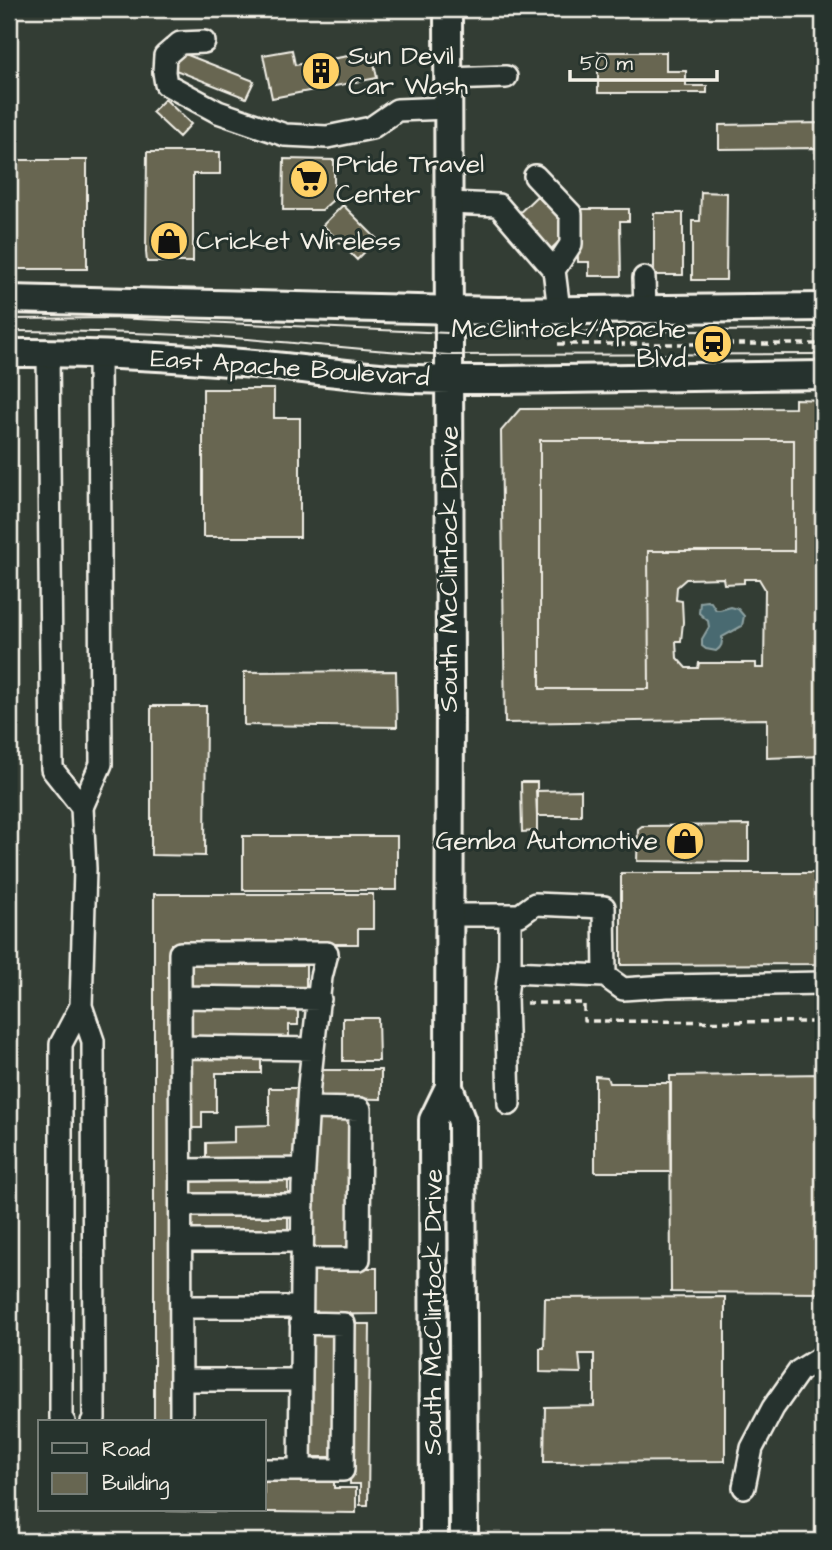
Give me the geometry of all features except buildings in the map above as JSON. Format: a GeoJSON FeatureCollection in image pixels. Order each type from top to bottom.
{"type":"FeatureCollection","features":[{"type":"Feature","properties":{"kind":"main road","name":"South McClintock Drive"},"geometry":{"type":"LineString","coordinates":[[448,9],[449,1087],[462,1122],[464,1541]]}},
{"type":"Feature","properties":{"kind":"main road"},"geometry":{"type":"LineString","coordinates":[[9,299],[448,310],[823,307]]}},
{"type":"Feature","properties":{"kind":"main road","name":"East Apache Boulevard"},"geometry":{"type":"LineString","coordinates":[[9,353],[253,364],[392,378],[448,380],[823,375]]}},
{"type":"Feature","properties":{"kind":"main road","name":"South McClintock Drive"},"geometry":{"type":"LineString","coordinates":[[434,1541],[433,1120],[449,1087]]}},
{"type":"Feature","properties":{"kind":"street"},"geometry":{"type":"LineString","coordinates":[[204,42],[180,43],[165,56],[166,84],[218,113],[285,135],[327,137],[371,128],[397,110],[448,108]]}},
{"type":"Feature","properties":{"kind":"street"},"geometry":{"type":"LineString","coordinates":[[448,79],[506,77]]}},
{"type":"Feature","properties":{"kind":"street"},"geometry":{"type":"LineString","coordinates":[[535,176],[572,214],[571,244],[554,270]]}},
{"type":"Feature","properties":{"kind":"street"},"geometry":{"type":"LineString","coordinates":[[448,202],[498,205],[554,270],[559,310]]}},
{"type":"Feature","properties":{"kind":"street"},"geometry":{"type":"LineString","coordinates":[[644,278],[645,309]]}},
{"type":"Feature","properties":{"kind":"street"},"geometry":{"type":"LineString","coordinates":[[48,353],[52,769],[82,807]]}},
{"type":"Feature","properties":{"kind":"street"},"geometry":{"type":"LineString","coordinates":[[93,1420],[93,1041],[81,1006],[85,869],[82,807],[101,764],[99,355]]}},
{"type":"Feature","properties":{"kind":"street"},"geometry":{"type":"LineString","coordinates":[[449,915],[520,915],[535,904],[604,907],[605,975]]}},
{"type":"Feature","properties":{"kind":"street"},"geometry":{"type":"LineString","coordinates":[[509,1104],[507,1004],[510,915]]}},
{"type":"Feature","properties":{"kind":"street"},"geometry":{"type":"LineString","coordinates":[[181,1420],[180,953],[327,953],[321,978],[313,1049],[304,1170],[300,1470]]}},
{"type":"Feature","properties":{"kind":"street"},"geometry":{"type":"LineString","coordinates":[[510,972],[605,975],[623,989],[823,983]]}},
{"type":"Feature","properties":{"kind":"street"},"geometry":{"type":"LineString","coordinates":[[181,998],[320,999]]}},
{"type":"Feature","properties":{"kind":"street"},"geometry":{"type":"LineString","coordinates":[[62,1420],[61,1044],[81,1006]]}},
{"type":"Feature","properties":{"kind":"street"},"geometry":{"type":"LineString","coordinates":[[181,1047],[313,1049]]}},
{"type":"Feature","properties":{"kind":"street"},"geometry":{"type":"LineString","coordinates":[[181,1241],[302,1250],[359,1259],[360,1109],[308,1108]]}},
{"type":"Feature","properties":{"kind":"street"},"geometry":{"type":"LineString","coordinates":[[181,1170],[304,1170]]}},
{"type":"Feature","properties":{"kind":"street"},"geometry":{"type":"LineString","coordinates":[[181,1205],[303,1205]]}},
{"type":"Feature","properties":{"kind":"street"},"geometry":{"type":"LineString","coordinates":[[181,1307],[301,1315],[344,1324],[343,1470],[266,1470]]}},
{"type":"Feature","properties":{"kind":"street"},"geometry":{"type":"LineString","coordinates":[[744,1487],[752,1448],[773,1408],[799,1371],[823,1356]]}},
{"type":"Feature","properties":{"kind":"street"},"geometry":{"type":"LineString","coordinates":[[181,1380],[300,1381]]}},
{"type":"Feature","properties":{"kind":"path"},"geometry":{"type":"LineString","coordinates":[[558,344],[823,344]]}},
{"type":"Feature","properties":{"kind":"path"},"geometry":{"type":"LineString","coordinates":[[507,1004],[584,1003],[584,1021],[823,1022]]}},
{"type":"Feature","properties":{"kind":"water"},"geometry":{"type":"Polygon","coordinates":[[[700,602],[711,602],[716,610],[731,607],[738,609],[744,616],[742,626],[722,637],[721,645],[716,651],[702,646],[702,639],[709,627],[708,621],[699,613],[700,602]]]}},
{"type":"Feature","properties":{"kind":"tram line"},"geometry":{"type":"LineString","coordinates":[[9,319],[114,318],[448,333],[823,330]]}},
{"type":"Feature","properties":{"kind":"tram line"},"geometry":{"type":"LineString","coordinates":[[9,331],[206,336],[448,355],[823,354]]}},
{"type":"Feature","properties":{"kind":"place","name":"Sun Devil Car Wash"},"geometry":{"type":"Point","coordinates":[321,71]}},
{"type":"Feature","properties":{"kind":"place","name":"Pride Travel Center"},"geometry":{"type":"Point","coordinates":[309,179]}},
{"type":"Feature","properties":{"kind":"place","name":"Cricket Wireless"},"geometry":{"type":"Point","coordinates":[169,241]}},
{"type":"Feature","properties":{"kind":"place","name":"McClintock/Apache Blvd"},"geometry":{"type":"Point","coordinates":[713,344]}},
{"type":"Feature","properties":{"kind":"place","name":"Gemba Automotive"},"geometry":{"type":"Point","coordinates":[685,841]}}]}
